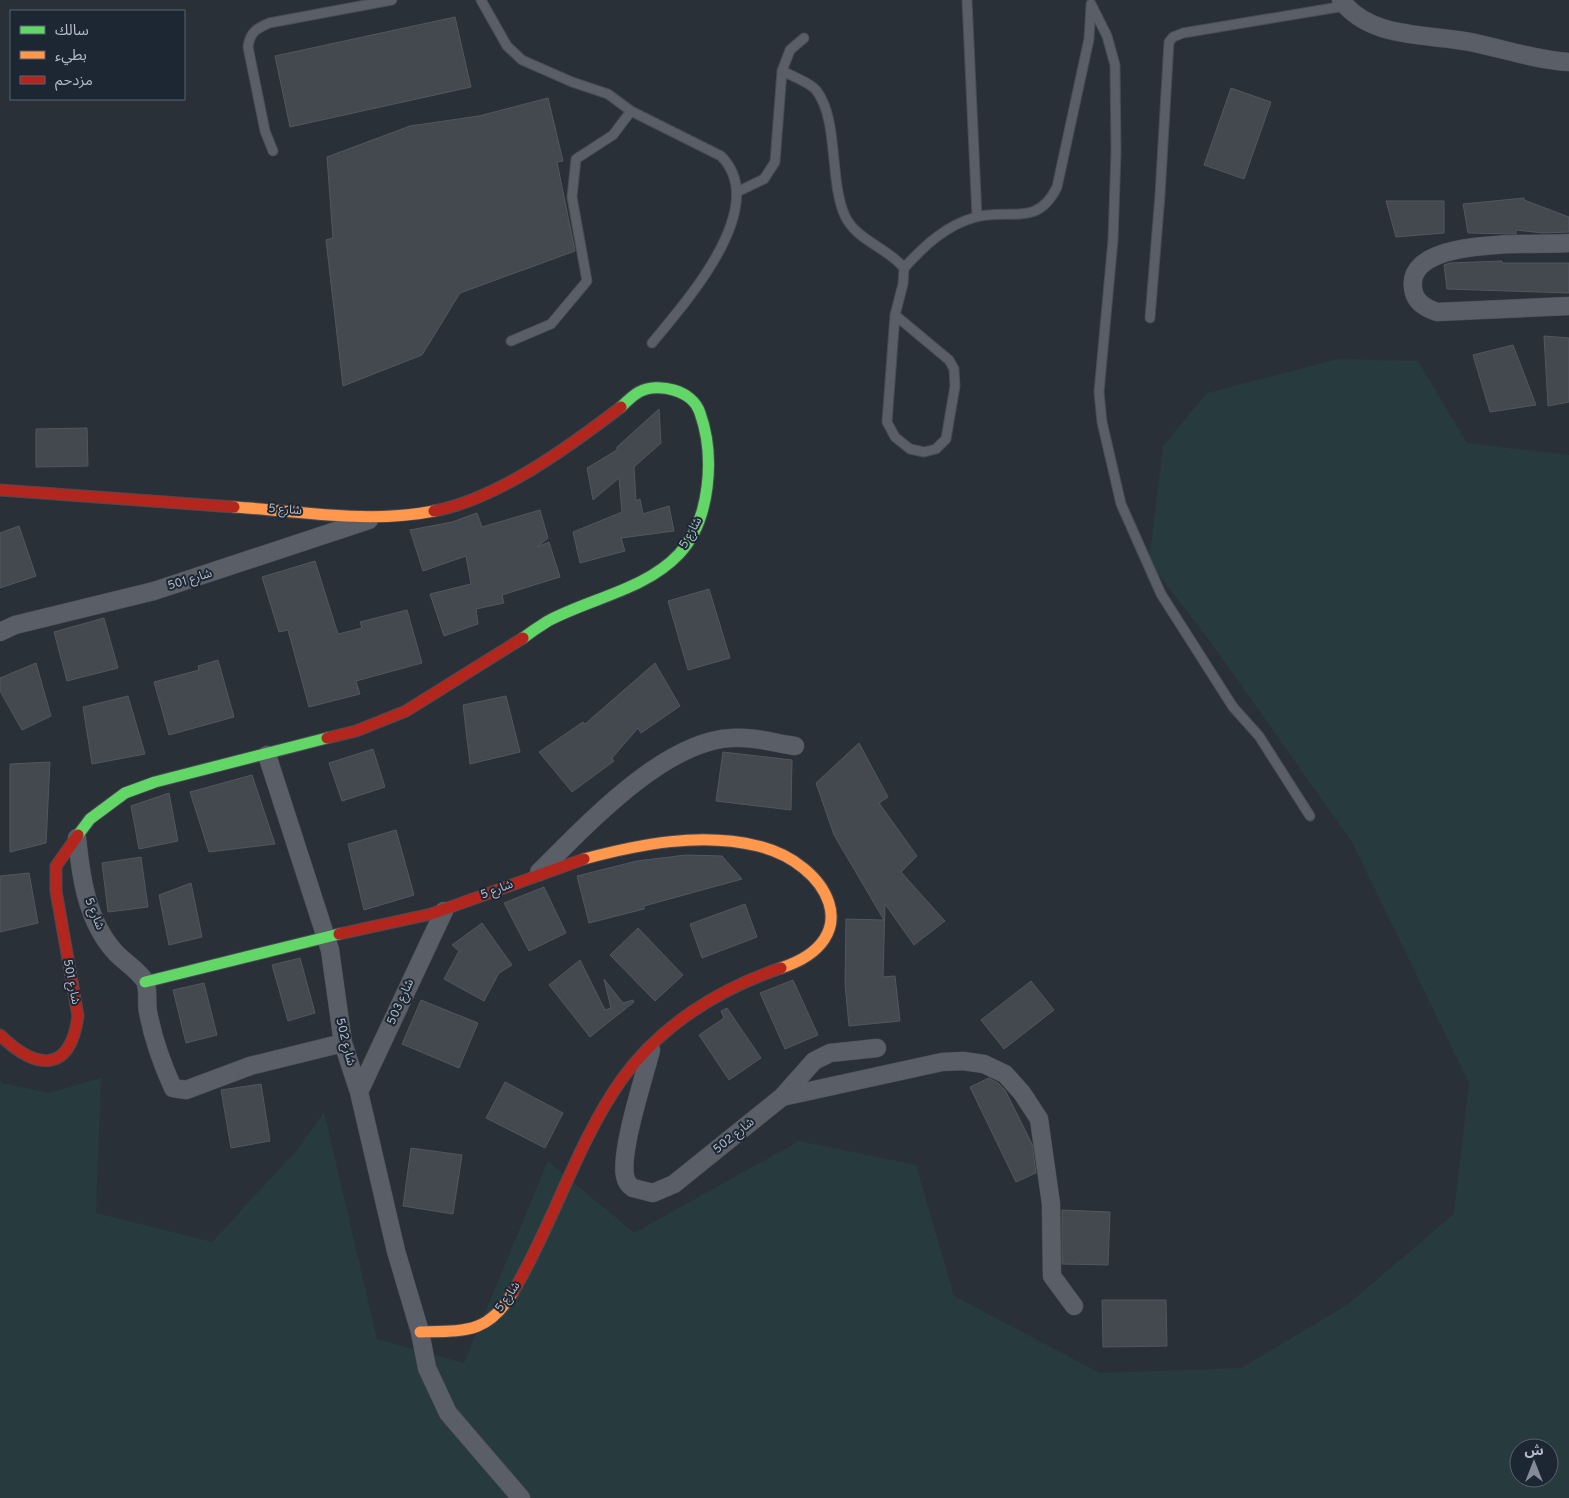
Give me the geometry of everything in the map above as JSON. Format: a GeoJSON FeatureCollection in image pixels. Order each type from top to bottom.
{"type":"FeatureCollection","features":[{"type":"Feature","properties":{"kind":"street"},"geometry":{"type":"LineString","coordinates":[[1343,3],[1364,20],[1389,30],[1415,36],[1446,37],[1536,58],[1569,62]]}},
{"type":"Feature","properties":{"kind":"street"},"geometry":{"type":"LineString","coordinates":[[1569,243],[1477,246],[1445,252],[1431,258],[1422,265],[1414,283],[1414,294],[1419,301],[1426,308],[1437,312],[1569,306]]}},
{"type":"Feature","properties":{"kind":"street","name":"شارع 5"},"geometry":{"type":"LineString","coordinates":[[0,490],[377,517],[413,516],[449,508],[484,495],[573,444],[639,392],[662,387],[684,394],[700,411],[707,452],[707,492],[702,514],[693,535],[680,553],[664,568],[644,580],[549,621],[406,711],[356,731],[142,786],[107,805],[90,820],[77,838],[82,879],[91,913],[104,938],[114,952],[145,982],[237,961],[326,936],[444,911],[535,875],[629,847],[661,842],[716,840],[774,850],[788,856],[819,882],[831,901],[833,916],[822,943],[802,961],[749,980],[687,1014],[629,1070],[608,1102],[562,1191],[537,1248],[518,1283],[498,1312],[487,1322],[477,1327],[420,1332]]}},
{"type":"Feature","properties":{"kind":"street","name":"شارع 501"},"geometry":{"type":"LineString","coordinates":[[0,632],[15,625],[162,589],[377,517]]}},
{"type":"Feature","properties":{"kind":"street"},"geometry":{"type":"LineString","coordinates":[[535,875],[592,820],[628,789],[684,750],[712,740],[730,738],[744,738],[795,746]]}},
{"type":"Feature","properties":{"kind":"street","name":"شارع 502"},"geometry":{"type":"LineString","coordinates":[[267,755],[326,936],[333,966],[338,1018],[343,1043],[359,1092],[396,1251],[420,1332]]}},
{"type":"Feature","properties":{"kind":"street","name":"شارع 501"},"geometry":{"type":"LineString","coordinates":[[0,1035],[16,1052],[41,1061],[55,1060],[64,1055],[74,1039],[78,1016],[55,880],[58,861],[77,838]]}},
{"type":"Feature","properties":{"kind":"street","name":"شارع 503"},"geometry":{"type":"LineString","coordinates":[[359,1092],[444,911]]}},
{"type":"Feature","properties":{"kind":"street"},"geometry":{"type":"LineString","coordinates":[[145,982],[148,1010],[154,1035],[173,1088],[178,1090],[192,1088],[236,1071],[281,1057],[343,1043]]}},
{"type":"Feature","properties":{"kind":"street","name":"شارع 502"},"geometry":{"type":"LineString","coordinates":[[651,1050],[628,1141],[624,1167],[628,1184],[638,1190],[653,1193],[674,1184],[782,1097],[814,1061],[830,1053],[877,1048]]}},
{"type":"Feature","properties":{"kind":"street"},"geometry":{"type":"LineString","coordinates":[[782,1097],[942,1062],[963,1061],[984,1064],[1005,1074],[1022,1093],[1039,1119],[1051,1204],[1052,1276],[1074,1306]]}},
{"type":"Feature","properties":{"kind":"street"},"geometry":{"type":"LineString","coordinates":[[420,1332],[428,1368],[448,1413],[521,1498]]}},
{"type":"Feature","properties":{"kind":"lane"},"geometry":{"type":"LineString","coordinates":[[273,151],[265,131],[248,47],[250,35],[255,29],[269,23],[392,0]]}},
{"type":"Feature","properties":{"kind":"lane"},"geometry":{"type":"LineString","coordinates":[[481,0],[507,46],[522,60],[557,76],[608,94],[631,111],[721,156],[729,164],[737,192],[729,231],[711,268],[652,343]]}},
{"type":"Feature","properties":{"kind":"lane"},"geometry":{"type":"LineString","coordinates":[[967,0],[977,217]]}},
{"type":"Feature","properties":{"kind":"lane"},"geometry":{"type":"LineString","coordinates":[[904,268],[925,246],[949,229],[977,217],[1024,215],[1038,210],[1051,198],[1056,186],[1089,39],[1091,2]]}},
{"type":"Feature","properties":{"kind":"lane"},"geometry":{"type":"LineString","coordinates":[[1091,2],[1107,36],[1115,65],[1116,152],[1113,240],[1099,392],[1102,422],[1121,504],[1161,594],[1233,707],[1259,736],[1310,816]]}},
{"type":"Feature","properties":{"kind":"lane"},"geometry":{"type":"LineString","coordinates":[[1150,318],[1160,195],[1169,42],[1172,37],[1183,33],[1343,3]]}},
{"type":"Feature","properties":{"kind":"lane"},"geometry":{"type":"LineString","coordinates":[[737,192],[764,179],[775,162],[782,71],[790,50],[804,38]]}},
{"type":"Feature","properties":{"kind":"lane"},"geometry":{"type":"LineString","coordinates":[[782,71],[815,90],[826,112],[838,196],[846,218],[869,242],[895,257],[904,268],[904,284],[895,314],[887,422],[895,437],[910,449],[924,452],[936,449],[946,439],[955,386],[954,369],[938,350],[895,314]]}},
{"type":"Feature","properties":{"kind":"lane"},"geometry":{"type":"LineString","coordinates":[[511,341],[551,324],[587,282],[572,197],[576,160],[613,135],[631,111]]}},
{"type":"Feature","properties":{"kind":"green space"},"geometry":{"type":"Polygon","coordinates":[[[1338,359],[1418,361],[1467,443],[1569,455],[1569,1498],[0,1498],[0,1079],[2,1083],[49,1093],[101,1078],[96,1213],[212,1242],[297,1150],[324,1112],[377,1339],[464,1363],[548,1161],[634,1233],[799,1141],[916,1165],[954,1296],[1100,1373],[1241,1368],[1347,1305],[1454,1214],[1469,1083],[1352,842],[1212,644],[1149,562],[1163,446],[1207,393],[1338,359]]]}},
{"type":"Feature","properties":{"kind":"building"},"geometry":{"type":"Polygon","coordinates":[[[455,17],[471,87],[290,127],[275,56],[455,17]]]}},
{"type":"Feature","properties":{"kind":"building"},"geometry":{"type":"Polygon","coordinates":[[[1231,88],[1271,102],[1244,179],[1204,165],[1231,88]]]}},
{"type":"Feature","properties":{"kind":"building"},"geometry":{"type":"Polygon","coordinates":[[[548,98],[563,161],[557,162],[575,251],[460,293],[422,355],[343,386],[326,240],[333,238],[327,157],[410,126],[479,116],[548,98]]]}},
{"type":"Feature","properties":{"kind":"building"},"geometry":{"type":"Polygon","coordinates":[[[1524,198],[1524,200],[1569,217],[1569,232],[1543,233],[1516,230],[1516,234],[1468,233],[1463,204],[1524,198]]]}},
{"type":"Feature","properties":{"kind":"building"},"geometry":{"type":"Polygon","coordinates":[[[1386,201],[1444,201],[1444,233],[1396,237],[1386,201]]]}},
{"type":"Feature","properties":{"kind":"building"},"geometry":{"type":"Polygon","coordinates":[[[1502,261],[1502,263],[1569,263],[1569,293],[1447,289],[1444,265],[1450,263],[1502,261]]]}},
{"type":"Feature","properties":{"kind":"building"},"geometry":{"type":"Polygon","coordinates":[[[1544,336],[1569,338],[1569,402],[1548,406],[1544,336]]]}},
{"type":"Feature","properties":{"kind":"building"},"geometry":{"type":"Polygon","coordinates":[[[1513,345],[1536,405],[1490,412],[1473,355],[1513,345]]]}},
{"type":"Feature","properties":{"kind":"building"},"geometry":{"type":"Polygon","coordinates":[[[659,409],[661,443],[634,467],[636,501],[640,499],[643,514],[669,506],[674,531],[621,538],[625,551],[580,563],[573,532],[622,512],[619,478],[593,500],[587,468],[617,450],[617,447],[659,409]]]}},
{"type":"Feature","properties":{"kind":"building"},"geometry":{"type":"Polygon","coordinates":[[[87,428],[88,466],[36,467],[36,429],[87,428]]]}},
{"type":"Feature","properties":{"kind":"building"},"geometry":{"type":"Polygon","coordinates":[[[540,510],[548,538],[537,547],[549,542],[560,577],[502,595],[504,603],[476,609],[478,624],[444,636],[430,594],[471,584],[466,556],[423,571],[410,530],[452,522],[477,513],[482,527],[540,510]]]}},
{"type":"Feature","properties":{"kind":"building"},"geometry":{"type":"Polygon","coordinates":[[[19,526],[36,576],[0,588],[0,533],[19,526]]]}},
{"type":"Feature","properties":{"kind":"building"},"geometry":{"type":"Polygon","coordinates":[[[315,561],[338,634],[362,628],[360,622],[407,610],[422,663],[356,681],[360,694],[309,707],[288,630],[279,632],[262,577],[315,561]]]}},
{"type":"Feature","properties":{"kind":"building"},"geometry":{"type":"Polygon","coordinates":[[[709,589],[730,658],[688,670],[668,601],[709,589]]]}},
{"type":"Feature","properties":{"kind":"building"},"geometry":{"type":"Polygon","coordinates":[[[104,618],[118,668],[67,681],[54,632],[104,618]]]}},
{"type":"Feature","properties":{"kind":"building"},"geometry":{"type":"Polygon","coordinates":[[[218,660],[234,717],[169,735],[154,682],[199,670],[198,666],[218,660]]]}},
{"type":"Feature","properties":{"kind":"building"},"geometry":{"type":"Polygon","coordinates":[[[36,663],[51,716],[22,730],[0,691],[0,678],[36,663]]]}},
{"type":"Feature","properties":{"kind":"building"},"geometry":{"type":"Polygon","coordinates":[[[655,663],[680,706],[641,733],[638,728],[612,758],[614,761],[572,792],[539,752],[583,722],[585,724],[655,663]]]}},
{"type":"Feature","properties":{"kind":"building"},"geometry":{"type":"Polygon","coordinates":[[[128,696],[145,754],[92,764],[83,707],[128,696]]]}},
{"type":"Feature","properties":{"kind":"building"},"geometry":{"type":"Polygon","coordinates":[[[506,696],[520,752],[470,764],[463,705],[506,696]]]}},
{"type":"Feature","properties":{"kind":"building"},"geometry":{"type":"Polygon","coordinates":[[[859,743],[888,797],[879,803],[917,856],[901,872],[945,921],[914,945],[885,904],[883,977],[895,976],[900,1021],[849,1026],[845,984],[846,919],[884,920],[834,835],[816,783],[859,743]]]}},
{"type":"Feature","properties":{"kind":"building"},"geometry":{"type":"Polygon","coordinates":[[[373,749],[385,787],[342,801],[329,763],[373,749]]]}},
{"type":"Feature","properties":{"kind":"building"},"geometry":{"type":"Polygon","coordinates":[[[723,752],[792,760],[791,810],[716,801],[723,752]]]}},
{"type":"Feature","properties":{"kind":"building"},"geometry":{"type":"Polygon","coordinates":[[[50,762],[46,843],[10,852],[10,764],[50,762]]]}},
{"type":"Feature","properties":{"kind":"building"},"geometry":{"type":"Polygon","coordinates":[[[252,775],[275,844],[209,852],[190,792],[252,775]]]}},
{"type":"Feature","properties":{"kind":"building"},"geometry":{"type":"Polygon","coordinates":[[[169,793],[178,841],[139,849],[131,806],[169,793]]]}},
{"type":"Feature","properties":{"kind":"building"},"geometry":{"type":"Polygon","coordinates":[[[396,830],[414,895],[364,910],[348,844],[396,830]]]}},
{"type":"Feature","properties":{"kind":"building"},"geometry":{"type":"Polygon","coordinates":[[[686,855],[722,856],[742,879],[644,906],[644,909],[589,923],[577,876],[637,861],[686,855]]]}},
{"type":"Feature","properties":{"kind":"building"},"geometry":{"type":"Polygon","coordinates":[[[141,857],[148,907],[108,912],[102,863],[141,857]]]}},
{"type":"Feature","properties":{"kind":"building"},"geometry":{"type":"Polygon","coordinates":[[[29,873],[38,923],[0,932],[0,876],[29,873]]]}},
{"type":"Feature","properties":{"kind":"building"},"geometry":{"type":"Polygon","coordinates":[[[191,883],[202,937],[169,945],[159,895],[191,883]]]}},
{"type":"Feature","properties":{"kind":"building"},"geometry":{"type":"Polygon","coordinates":[[[544,887],[566,933],[529,951],[504,903],[544,887]]]}},
{"type":"Feature","properties":{"kind":"building"},"geometry":{"type":"Polygon","coordinates":[[[745,904],[757,937],[702,958],[690,924],[745,904]]]}},
{"type":"Feature","properties":{"kind":"building"},"geometry":{"type":"Polygon","coordinates":[[[482,923],[512,965],[499,973],[484,1001],[444,979],[459,951],[452,945],[482,923]]]}},
{"type":"Feature","properties":{"kind":"building"},"geometry":{"type":"Polygon","coordinates":[[[638,928],[683,975],[655,1001],[610,955],[638,928]]]}},
{"type":"Feature","properties":{"kind":"building"},"geometry":{"type":"Polygon","coordinates":[[[300,958],[315,1013],[288,1021],[272,965],[300,958]]]}},
{"type":"Feature","properties":{"kind":"building"},"geometry":{"type":"Polygon","coordinates":[[[580,960],[605,1010],[611,1008],[604,979],[623,1003],[633,1000],[634,1002],[590,1037],[549,985],[580,960]]]}},
{"type":"Feature","properties":{"kind":"building"},"geometry":{"type":"Polygon","coordinates":[[[793,980],[818,1035],[785,1049],[760,993],[793,980]]]}},
{"type":"Feature","properties":{"kind":"building"},"geometry":{"type":"Polygon","coordinates":[[[1031,981],[1054,1010],[1004,1049],[981,1020],[1031,981]]]}},
{"type":"Feature","properties":{"kind":"building"},"geometry":{"type":"Polygon","coordinates":[[[204,983],[217,1035],[186,1043],[173,990],[204,983]]]}},
{"type":"Feature","properties":{"kind":"building"},"geometry":{"type":"Polygon","coordinates":[[[421,1000],[478,1023],[459,1068],[402,1044],[421,1000]]]}},
{"type":"Feature","properties":{"kind":"building"},"geometry":{"type":"Polygon","coordinates":[[[727,1008],[761,1058],[729,1080],[699,1035],[724,1018],[721,1011],[727,1008]]]}},
{"type":"Feature","properties":{"kind":"building"},"geometry":{"type":"Polygon","coordinates":[[[989,1078],[1005,1090],[1032,1144],[1036,1173],[1016,1182],[970,1087],[989,1078]]]}},
{"type":"Feature","properties":{"kind":"building"},"geometry":{"type":"Polygon","coordinates":[[[505,1082],[563,1113],[545,1148],[486,1118],[505,1082]]]}},
{"type":"Feature","properties":{"kind":"building"},"geometry":{"type":"Polygon","coordinates":[[[261,1084],[270,1141],[231,1148],[221,1090],[261,1084]]]}},
{"type":"Feature","properties":{"kind":"building"},"geometry":{"type":"Polygon","coordinates":[[[411,1148],[462,1155],[453,1214],[403,1206],[411,1148]]]}},
{"type":"Feature","properties":{"kind":"building"},"geometry":{"type":"Polygon","coordinates":[[[1062,1210],[1110,1212],[1108,1265],[1062,1264],[1062,1210]]]}},
{"type":"Feature","properties":{"kind":"building"},"geometry":{"type":"Polygon","coordinates":[[[1102,1300],[1166,1300],[1167,1346],[1103,1347],[1102,1300]]]}},
{"type":"Feature","properties":{"kind":"traffic: fast"},"geometry":{"type":"LineString","coordinates":[[523,638],[548,621],[634,585],[650,576],[679,554],[690,540],[698,524],[704,506],[707,486],[708,448],[705,430],[696,405],[683,394],[674,390],[656,388],[639,392],[621,407]]}},
{"type":"Feature","properties":{"kind":"traffic: fast"},"geometry":{"type":"LineString","coordinates":[[78,835],[90,819],[125,793],[155,782],[327,738]]}},
{"type":"Feature","properties":{"kind":"traffic: fast"},"geometry":{"type":"LineString","coordinates":[[145,982],[339,934]]}},
{"type":"Feature","properties":{"kind":"traffic: slow"},"geometry":{"type":"LineString","coordinates":[[234,507],[360,517],[409,515],[434,511]]}},
{"type":"Feature","properties":{"kind":"traffic: slow"},"geometry":{"type":"LineString","coordinates":[[584,859],[649,845],[693,840],[736,842],[758,846],[783,855],[804,868],[819,884],[829,902],[831,921],[824,939],[808,955],[781,968]]}},
{"type":"Feature","properties":{"kind":"traffic: slow"},"geometry":{"type":"LineString","coordinates":[[420,1332],[463,1330],[484,1323],[504,1306],[513,1292]]}},
{"type":"Feature","properties":{"kind":"traffic: jam"},"geometry":{"type":"LineString","coordinates":[[434,511],[458,505],[508,483],[556,454],[621,407]]}},
{"type":"Feature","properties":{"kind":"traffic: jam"},"geometry":{"type":"LineString","coordinates":[[0,490],[234,507]]}},
{"type":"Feature","properties":{"kind":"traffic: jam"},"geometry":{"type":"LineString","coordinates":[[327,738],[356,731],[406,711],[523,638]]}},
{"type":"Feature","properties":{"kind":"traffic: jam"},"geometry":{"type":"LineString","coordinates":[[0,1035],[13,1047],[38,1060],[50,1060],[59,1057],[68,1048],[74,1035],[78,1016],[56,891],[56,866],[78,835]]}},
{"type":"Feature","properties":{"kind":"traffic: jam"},"geometry":{"type":"LineString","coordinates":[[339,934],[431,914],[584,859]]}},
{"type":"Feature","properties":{"kind":"traffic: jam"},"geometry":{"type":"LineString","coordinates":[[513,1292],[528,1266],[591,1130],[622,1079],[637,1060],[673,1026],[693,1011],[735,987],[781,968]]}}]}
